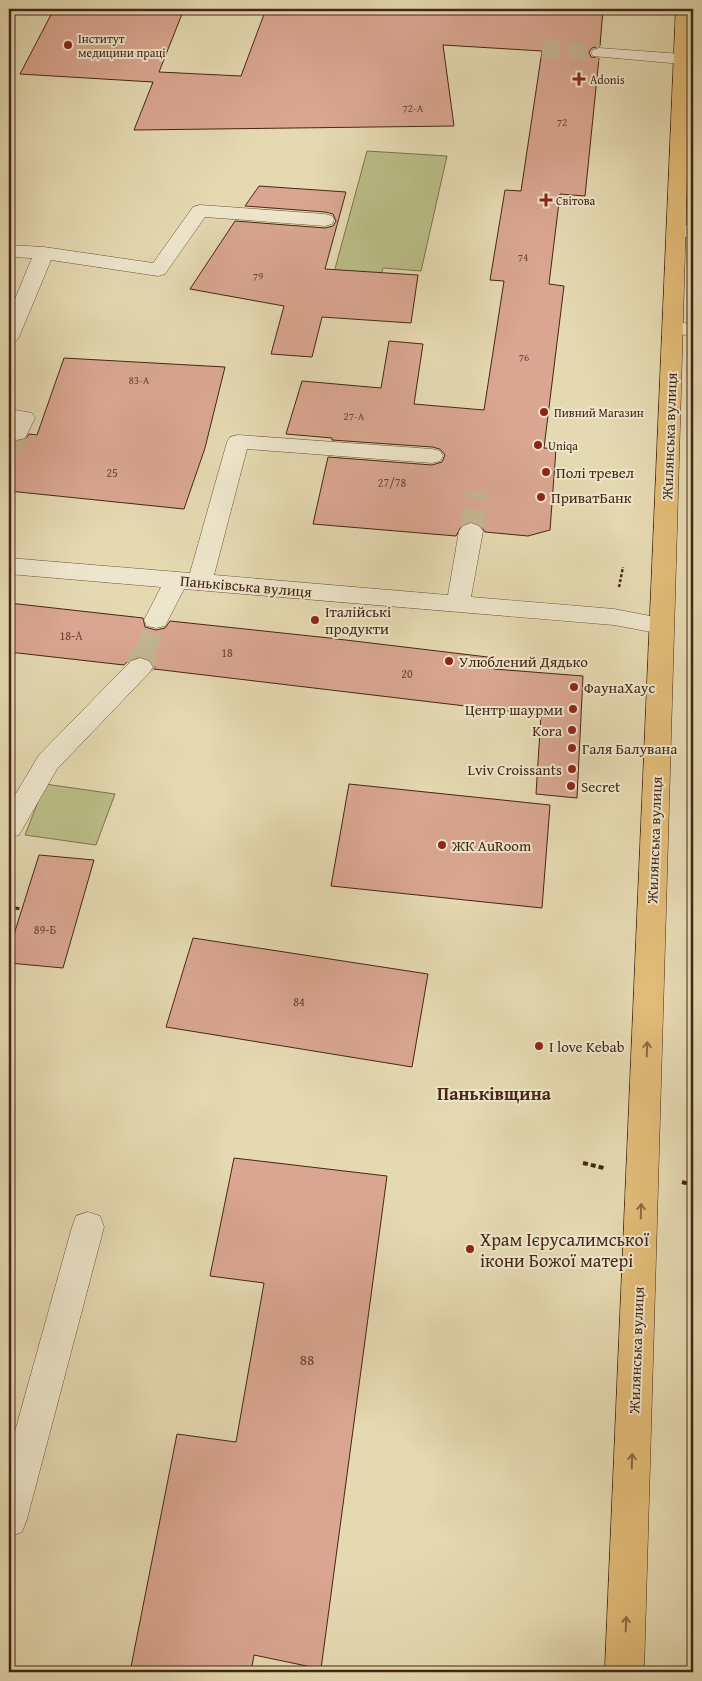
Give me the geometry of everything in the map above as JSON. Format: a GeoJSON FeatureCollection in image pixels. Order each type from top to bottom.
{"type":"FeatureCollection","features":[{"type":"Feature","properties":{"kind":"main road","name":"Жилянська вулиця"},"geometry":{"type":"LineString","coordinates":[[624,1672],[662,626],[683,329],[685,231],[682,59],[684,9]]}},
{"type":"Feature","properties":{"kind":"street"},"geometry":{"type":"LineString","coordinates":[[599,53],[682,59]]}},
{"type":"Feature","properties":{"kind":"street"},"geometry":{"type":"LineString","coordinates":[[9,251],[44,253],[158,270],[200,211],[325,220]]}},
{"type":"Feature","properties":{"kind":"street"},"geometry":{"type":"LineString","coordinates":[[9,337],[44,253]]}},
{"type":"Feature","properties":{"kind":"street"},"geometry":{"type":"LineString","coordinates":[[200,582],[238,442],[432,456]]}},
{"type":"Feature","properties":{"kind":"street"},"geometry":{"type":"LineString","coordinates":[[458,604],[471,531]]}},
{"type":"Feature","properties":{"kind":"street","name":"Паньківська вулиця"},"geometry":{"type":"LineString","coordinates":[[9,566],[614,617],[662,626]]}},
{"type":"Feature","properties":{"kind":"street"},"geometry":{"type":"LineString","coordinates":[[156,620],[176,580]]}},
{"type":"Feature","properties":{"kind":"street"},"geometry":{"type":"LineString","coordinates":[[9,828],[48,762],[140,667]]}},
{"type":"Feature","properties":{"kind":"street"},"geometry":{"type":"LineString","coordinates":[[9,1519],[88,1227]]}},
{"type":"Feature","properties":{"kind":"path"},"geometry":{"type":"LineString","coordinates":[[9,907],[21,909]]}},
{"type":"Feature","properties":{"kind":"green space"},"geometry":{"type":"Polygon","coordinates":[[[367,151],[447,156],[421,271],[383,268],[371,316],[323,313],[367,151]]]}},
{"type":"Feature","properties":{"kind":"green space"},"geometry":{"type":"Polygon","coordinates":[[[45,784],[115,794],[96,845],[25,835],[45,784]]]}},
{"type":"Feature","properties":{"kind":"building"},"geometry":{"type":"Polygon","coordinates":[[[54,9],[114,9],[182,14],[159,72],[241,76],[266,9],[603,9],[600,46],[592,48],[589,52],[591,57],[599,58],[585,196],[560,194],[549,284],[564,286],[544,448],[556,449],[550,530],[528,536],[485,532],[480,525],[470,521],[462,525],[456,536],[313,524],[328,457],[432,465],[442,462],[445,455],[440,449],[432,447],[332,440],[332,438],[286,434],[302,381],[381,388],[389,341],[423,344],[414,404],[484,410],[504,281],[490,280],[505,190],[521,191],[542,51],[443,45],[454,126],[134,130],[153,82],[20,74],[54,9]]]}},
{"type":"Feature","properties":{"kind":"building"},"geometry":{"type":"Polygon","coordinates":[[[259,186],[346,192],[325,269],[418,275],[411,323],[322,317],[312,357],[271,354],[284,306],[190,289],[235,221],[325,228],[333,226],[336,221],[333,214],[325,212],[245,206],[259,186]]]}},
{"type":"Feature","properties":{"kind":"building"},"geometry":{"type":"Polygon","coordinates":[[[64,358],[225,367],[205,448],[184,509],[9,491],[9,439],[17,442],[25,440],[29,434],[37,435],[64,358]]]}},
{"type":"Feature","properties":{"kind":"building"},"geometry":{"type":"Polygon","coordinates":[[[9,603],[143,618],[145,627],[156,630],[165,628],[170,621],[329,638],[496,658],[494,669],[583,676],[577,798],[536,794],[541,715],[154,669],[155,666],[151,660],[141,656],[130,659],[124,665],[9,652],[9,603]]]}},
{"type":"Feature","properties":{"kind":"building","name":"ЖК AuRoom"},"geometry":{"type":"Polygon","coordinates":[[[349,784],[550,805],[542,908],[331,886],[349,784]]]}},
{"type":"Feature","properties":{"kind":"building"},"geometry":{"type":"Polygon","coordinates":[[[39,855],[94,860],[63,968],[9,963],[9,950],[39,855]]]}},
{"type":"Feature","properties":{"kind":"building"},"geometry":{"type":"Polygon","coordinates":[[[193,938],[428,974],[412,1067],[166,1027],[193,938]]]}},
{"type":"Feature","properties":{"kind":"building"},"geometry":{"type":"Polygon","coordinates":[[[234,1158],[387,1176],[321,1669],[254,1655],[251,1672],[130,1672],[177,1434],[236,1442],[264,1283],[210,1276],[234,1158]]]}},
{"type":"Feature","properties":{"kind":"tunnel"},"geometry":{"type":"LineString","coordinates":[[542,49],[599,53]]}},
{"type":"Feature","properties":{"kind":"tunnel"},"geometry":{"type":"LineString","coordinates":[[9,451],[17,433]]}},
{"type":"Feature","properties":{"kind":"tunnel"},"geometry":{"type":"LineString","coordinates":[[471,531],[477,492]]}},
{"type":"Feature","properties":{"kind":"tunnel"},"geometry":{"type":"LineString","coordinates":[[145,653],[156,620]]}},
{"type":"Feature","properties":{"kind":"tunnel"},"geometry":{"type":"LineString","coordinates":[[140,667],[145,651]]}},
{"type":"Feature","properties":{"kind":"place","name":"Інститут медицини праці"},"geometry":{"type":"Point","coordinates":[68,45]}},
{"type":"Feature","properties":{"kind":"place","name":"Adonis"},"geometry":{"type":"Point","coordinates":[579,79]}},
{"type":"Feature","properties":{"kind":"place","name":"Світова"},"geometry":{"type":"Point","coordinates":[546,200]}},
{"type":"Feature","properties":{"kind":"place","name":"Пивний Магазин"},"geometry":{"type":"Point","coordinates":[544,412]}},
{"type":"Feature","properties":{"kind":"place","name":"Uniqa"},"geometry":{"type":"Point","coordinates":[538,445]}},
{"type":"Feature","properties":{"kind":"place","name":"Полі тревел"},"geometry":{"type":"Point","coordinates":[546,472]}},
{"type":"Feature","properties":{"kind":"place","name":"ПриватБанк"},"geometry":{"type":"Point","coordinates":[541,497]}},
{"type":"Feature","properties":{"kind":"place","name":"Італійські продукти"},"geometry":{"type":"Point","coordinates":[315,620]}},
{"type":"Feature","properties":{"kind":"place","name":"Улюблений Дядько"},"geometry":{"type":"Point","coordinates":[449,661]}},
{"type":"Feature","properties":{"kind":"place","name":"ФаунаХаус"},"geometry":{"type":"Point","coordinates":[574,687]}},
{"type":"Feature","properties":{"kind":"place","name":"Центр шаурми"},"geometry":{"type":"Point","coordinates":[573,709]}},
{"type":"Feature","properties":{"kind":"place","name":"Kora"},"geometry":{"type":"Point","coordinates":[572,730]}},
{"type":"Feature","properties":{"kind":"place","name":"Галя Балувана"},"geometry":{"type":"Point","coordinates":[572,748]}},
{"type":"Feature","properties":{"kind":"place","name":"Lviv Croissants"},"geometry":{"type":"Point","coordinates":[572,769]}},
{"type":"Feature","properties":{"kind":"place","name":"Secret"},"geometry":{"type":"Point","coordinates":[571,786]}},
{"type":"Feature","properties":{"kind":"place","name":"ЖК AuRoom"},"geometry":{"type":"Point","coordinates":[442,845]}},
{"type":"Feature","properties":{"kind":"place","name":"I love Kebab"},"geometry":{"type":"Point","coordinates":[539,1046]}},
{"type":"Feature","properties":{"kind":"place","name":"Храм Ієрусалимської ікони Божої матері"},"geometry":{"type":"Point","coordinates":[470,1249]}},
{"type":"Feature","properties":{"kind":"district","name":"Паньківщина"},"geometry":{"type":"Point","coordinates":[494,1093]}}]}
